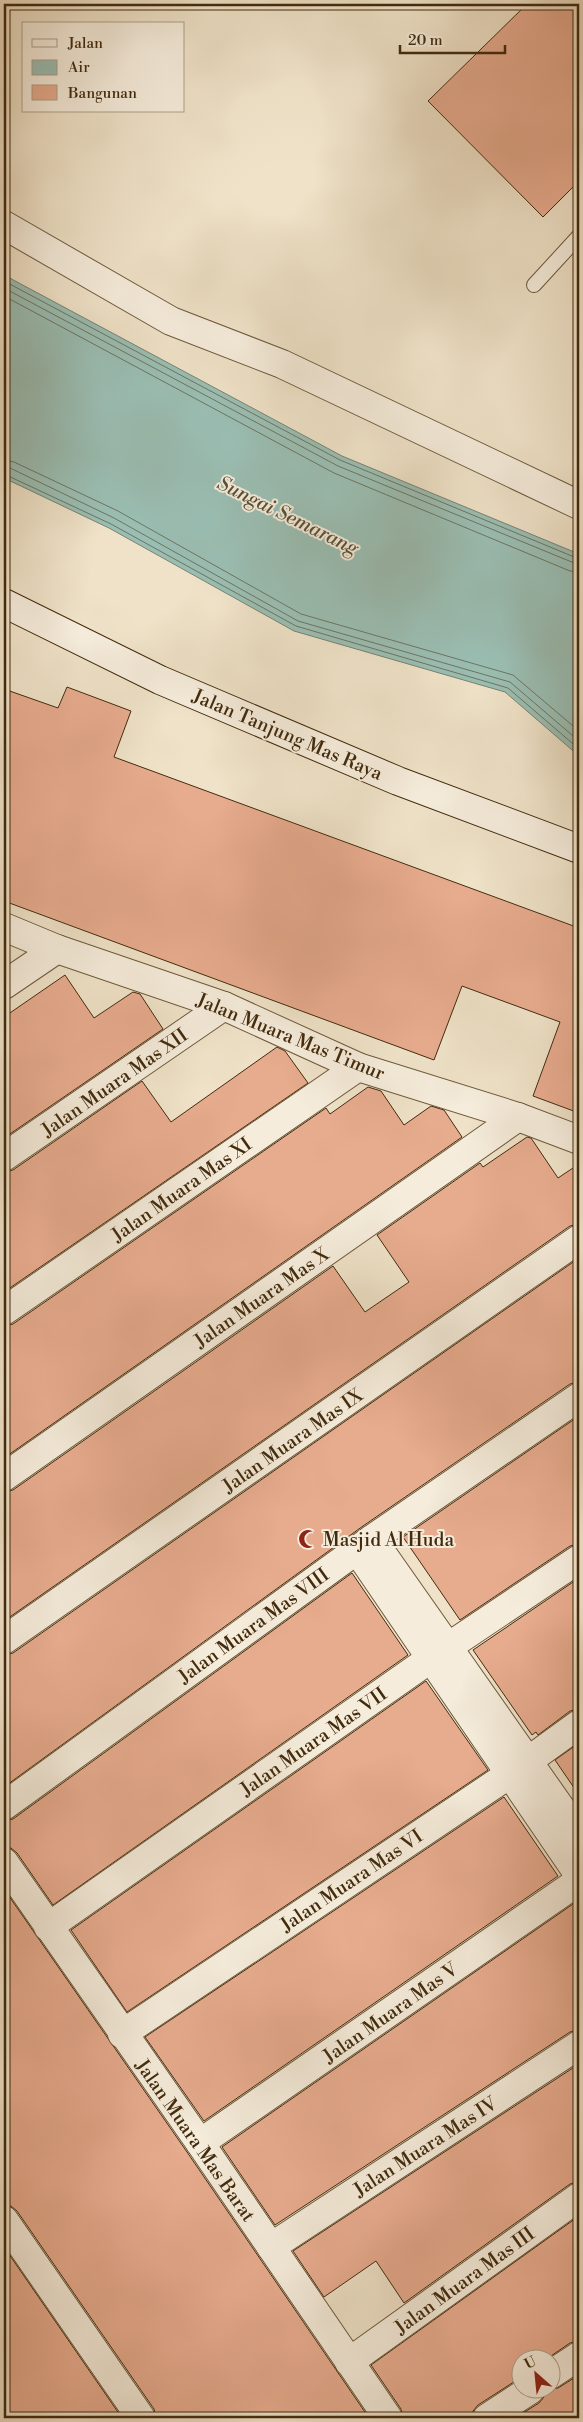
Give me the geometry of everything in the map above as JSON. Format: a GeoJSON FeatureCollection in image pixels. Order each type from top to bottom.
{"type":"FeatureCollection","features":[{"type":"Feature","properties":{"kind":"street"},"geometry":{"type":"LineString","coordinates":[[4,225],[171,321],[282,364],[579,506]]}},
{"type":"Feature","properties":{"kind":"street","name":"Jalan Tanjung Mas Raya"},"geometry":{"type":"LineString","coordinates":[[4,603],[160,680],[398,781],[579,849]]}},
{"type":"Feature","properties":{"kind":"street","name":"Jalan Muara Mas Timur"},"geometry":{"type":"LineString","coordinates":[[4,926],[57,949],[224,1006],[358,1067],[518,1117],[579,1140]]}},
{"type":"Feature","properties":{"kind":"street"},"geometry":{"type":"LineString","coordinates":[[4,985],[57,949]]}},
{"type":"Feature","properties":{"kind":"street","name":"Jalan Muara Mas XII"},"geometry":{"type":"LineString","coordinates":[[4,1157],[224,1006]]}},
{"type":"Feature","properties":{"kind":"street","name":"Jalan Muara Mas XI"},"geometry":{"type":"LineString","coordinates":[[4,1311],[358,1067]]}},
{"type":"Feature","properties":{"kind":"street","name":"Jalan Muara Mas X"},"geometry":{"type":"LineString","coordinates":[[4,1477],[518,1117]]}},
{"type":"Feature","properties":{"kind":"street","name":"Jalan Muara Mas IX"},"geometry":{"type":"LineString","coordinates":[[4,1640],[579,1240]]}},
{"type":"Feature","properties":{"kind":"street","name":"Jalan Muara Mas VIII"},"geometry":{"type":"LineString","coordinates":[[4,1806],[364,1545],[579,1397]]}},
{"type":"Feature","properties":{"kind":"street"},"geometry":{"type":"LineString","coordinates":[[364,1545],[519,1767],[579,1875]]}},
{"type":"Feature","properties":{"kind":"street","name":"Jalan Muara Mas VII"},"geometry":{"type":"LineString","coordinates":[[48,1928],[440,1653],[579,1559]]}},
{"type":"Feature","properties":{"kind":"street","name":"Jalan Muara Mas VI"},"geometry":{"type":"LineString","coordinates":[[122,2034],[519,1767],[579,1724]]}},
{"type":"Feature","properties":{"kind":"street"},"geometry":{"type":"LineString","coordinates":[[519,1767],[579,1834]]}},
{"type":"Feature","properties":{"kind":"street","name":"Jalan Muara Mas Barat"},"geometry":{"type":"LineString","coordinates":[[4,1862],[48,1928],[200,2143],[388,2418]]}},
{"type":"Feature","properties":{"kind":"street","name":"Jalan Muara Mas V"},"geometry":{"type":"LineString","coordinates":[[200,2143],[579,1881]]}},
{"type":"Feature","properties":{"kind":"street","name":"Jalan Muara Mas IV"},"geometry":{"type":"LineString","coordinates":[[270,2247],[579,2045]]}},
{"type":"Feature","properties":{"kind":"street","name":"Jalan Muara Mas III"},"geometry":{"type":"LineString","coordinates":[[349,2362],[579,2197]]}},
{"type":"Feature","properties":{"kind":"street"},"geometry":{"type":"LineString","coordinates":[[4,2220],[141,2418]]}},
{"type":"Feature","properties":{"kind":"street"},"geometry":{"type":"LineString","coordinates":[[560,2368],[579,2356]]}},
{"type":"Feature","properties":{"kind":"street"},"geometry":{"type":"LineString","coordinates":[[487,2418],[515,2400]]}},
{"type":"Feature","properties":{"kind":"lane"},"geometry":{"type":"LineString","coordinates":[[534,286],[579,236]]}},
{"type":"Feature","properties":{"kind":"water","name":"Sungai Semarang"},"geometry":{"type":"Polygon","coordinates":[[[4,275],[342,456],[579,554],[579,756],[505,692],[294,631],[109,528],[4,478],[4,275]]]}},
{"type":"Feature","properties":{"kind":"building"},"geometry":{"type":"Polygon","coordinates":[[[527,4],[579,4],[579,181],[543,217],[428,101],[527,4]]]}},
{"type":"Feature","properties":{"kind":"building"},"geometry":{"type":"Polygon","coordinates":[[[67,687],[131,711],[114,757],[579,928],[579,1113],[533,1096],[560,1022],[462,986],[434,1060],[4,901],[4,689],[58,708],[67,687]]]}},
{"type":"Feature","properties":{"kind":"building"},"geometry":{"type":"Polygon","coordinates":[[[65,975],[94,1018],[133,992],[140,994],[163,1029],[4,1138],[4,1017],[65,975]]]}},
{"type":"Feature","properties":{"kind":"building"},"geometry":{"type":"Polygon","coordinates":[[[277,1047],[285,1051],[308,1083],[4,1292],[4,1172],[13,1170],[142,1081],[171,1122],[277,1047]]]}},
{"type":"Feature","properties":{"kind":"building"},"geometry":{"type":"Polygon","coordinates":[[[368,1087],[381,1091],[404,1125],[431,1106],[444,1110],[462,1137],[4,1458],[4,1326],[13,1324],[326,1108],[330,1114],[368,1087]]]}},
{"type":"Feature","properties":{"kind":"building"},"geometry":{"type":"Polygon","coordinates":[[[527,1137],[531,1138],[558,1178],[579,1164],[579,1224],[570,1226],[4,1621],[4,1492],[13,1490],[333,1266],[365,1312],[409,1282],[377,1235],[480,1163],[483,1167],[527,1137]]]}},
{"type":"Feature","properties":{"kind":"building"},"geometry":{"type":"Polygon","coordinates":[[[579,1258],[579,1382],[570,1384],[363,1526],[4,1787],[4,1655],[13,1653],[579,1258]]]}},
{"type":"Feature","properties":{"kind":"building"},"geometry":{"type":"Polygon","coordinates":[[[579,1416],[579,1544],[570,1546],[460,1620],[403,1537],[579,1416]]]}},
{"type":"Feature","properties":{"kind":"building"},"geometry":{"type":"Polygon","coordinates":[[[352,1573],[408,1655],[53,1905],[17,1853],[11,1848],[4,1847],[4,1821],[13,1819],[352,1573]]]}},
{"type":"Feature","properties":{"kind":"building"},"geometry":{"type":"Polygon","coordinates":[[[579,1578],[579,1709],[570,1711],[538,1735],[536,1732],[532,1735],[473,1650],[579,1578]]]}},
{"type":"Feature","properties":{"kind":"building"},"geometry":{"type":"Polygon","coordinates":[[[426,1681],[488,1770],[127,2012],[71,1930],[426,1681]]]}},
{"type":"Feature","properties":{"kind":"building"},"geometry":{"type":"Polygon","coordinates":[[[579,1743],[579,1795],[555,1760],[579,1743]]]}},
{"type":"Feature","properties":{"kind":"building"},"geometry":{"type":"Polygon","coordinates":[[[504,1797],[558,1876],[204,2121],[145,2037],[504,1797]]]}},
{"type":"Feature","properties":{"kind":"building"},"geometry":{"type":"Polygon","coordinates":[[[4,1889],[369,2418],[156,2418],[154,2409],[17,2211],[11,2206],[4,2205],[4,1889]]]}},
{"type":"Feature","properties":{"kind":"building"},"geometry":{"type":"Polygon","coordinates":[[[576,1902],[579,1908],[579,2030],[570,2032],[275,2225],[222,2147],[576,1902]]]}},
{"type":"Feature","properties":{"kind":"building"},"geometry":{"type":"Polygon","coordinates":[[[579,2064],[579,2182],[570,2184],[404,2303],[376,2261],[324,2297],[293,2251],[579,2064]]]}},
{"type":"Feature","properties":{"kind":"building"},"geometry":{"type":"Polygon","coordinates":[[[579,2216],[579,2341],[570,2343],[560,2350],[510,2350],[510,2384],[478,2405],[473,2411],[471,2418],[403,2418],[401,2409],[371,2365],[579,2216]]]}},
{"type":"Feature","properties":{"kind":"building"},"geometry":{"type":"Polygon","coordinates":[[[4,2247],[122,2418],[4,2418],[4,2247]]]}},
{"type":"Feature","properties":{"kind":"building"},"geometry":{"type":"Polygon","coordinates":[[[579,2375],[579,2418],[515,2418],[542,2400],[560,2400],[560,2387],[579,2375]]]}},
{"type":"Feature","properties":{"kind":"place","name":"Masjid Al Huda"},"geometry":{"type":"Point","coordinates":[308,1539]}}]}
